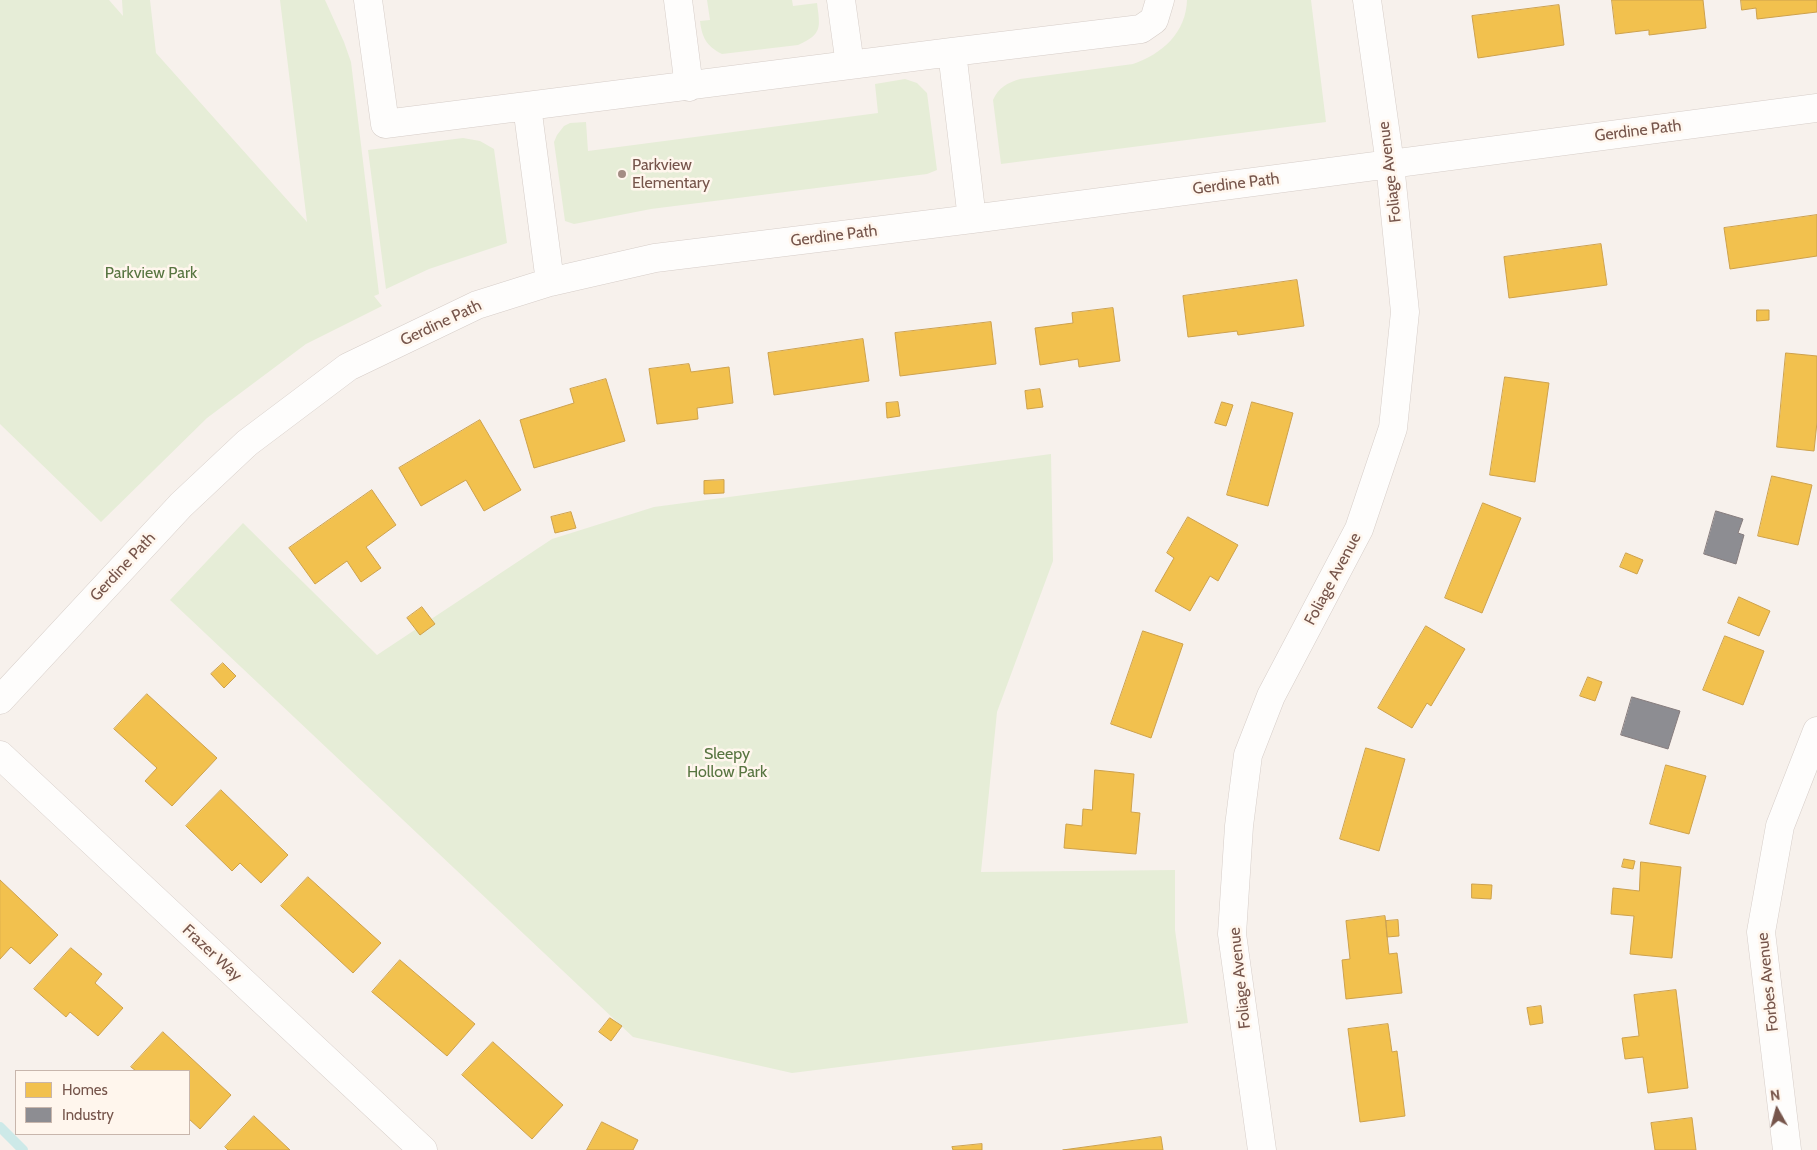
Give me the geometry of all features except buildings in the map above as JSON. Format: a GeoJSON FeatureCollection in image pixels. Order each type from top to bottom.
{"type":"FeatureCollection","features":[{"type":"Feature","properties":{"kind":"street"},"geometry":{"type":"LineString","coordinates":[[368,0],[385,124],[1140,29],[1154,20],[1160,0]]}},
{"type":"Feature","properties":{"kind":"street"},"geometry":{"type":"LineString","coordinates":[[678,0],[689,86]]}},
{"type":"Feature","properties":{"kind":"street"},"geometry":{"type":"LineString","coordinates":[[841,0],[850,65]]}},
{"type":"Feature","properties":{"kind":"street","name":"Foliage Avenue"},"geometry":{"type":"LineString","coordinates":[[1262,1150],[1232,934],[1240,817],[1248,755],[1271,696],[1359,529],[1393,428],[1405,312],[1390,164],[1368,0]]}},
{"type":"Feature","properties":{"kind":"street"},"geometry":{"type":"LineString","coordinates":[[952,52],[972,219]]}},
{"type":"Feature","properties":{"kind":"street"},"geometry":{"type":"LineString","coordinates":[[527,106],[550,282]]}},
{"type":"Feature","properties":{"kind":"street","name":"Gerdine Path"},"geometry":{"type":"LineString","coordinates":[[0,700],[181,505],[247,443],[348,367],[477,305],[550,282],[655,258],[972,219],[1817,108]]}},
{"type":"Feature","properties":{"kind":"street","name":"Forbes Avenue"},"geometry":{"type":"LineString","coordinates":[[1787,1150],[1761,932],[1780,826],[1817,731]]}},
{"type":"Feature","properties":{"kind":"street","name":"Frazer Way"},"geometry":{"type":"LineString","coordinates":[[0,755],[423,1150]]}},
{"type":"Feature","properties":{"kind":"green space","name":"Parkview Park"},"geometry":{"type":"Polygon","coordinates":[[[0,0],[109,0],[123,16],[122,0],[150,0],[156,53],[307,222],[280,0],[325,0],[351,62],[379,294],[374,296],[382,306],[306,344],[207,418],[101,522],[0,424],[0,0]]]}},
{"type":"Feature","properties":{"kind":"green space"},"geometry":{"type":"Polygon","coordinates":[[[707,0],[792,0],[793,6],[817,3],[818,29],[812,37],[798,45],[722,54],[712,48],[702,32],[700,21],[710,20],[707,0]]]}},
{"type":"Feature","properties":{"kind":"green space"},"geometry":{"type":"Polygon","coordinates":[[[1187,0],[1311,0],[1326,122],[1001,164],[993,100],[1001,89],[1007,84],[1020,79],[1133,64],[1144,60],[1163,48],[1177,32],[1186,12],[1187,0]]]}},
{"type":"Feature","properties":{"kind":"green space"},"geometry":{"type":"Polygon","coordinates":[[[905,79],[917,83],[927,93],[937,170],[927,174],[651,209],[574,224],[565,221],[554,142],[564,126],[570,123],[586,122],[588,151],[878,113],[875,84],[905,79]]]}},
{"type":"Feature","properties":{"kind":"green space"},"geometry":{"type":"Polygon","coordinates":[[[463,138],[480,141],[494,149],[507,243],[429,269],[386,289],[368,150],[463,138]]]}},
{"type":"Feature","properties":{"kind":"green space","name":"Sleepy Hollow Park"},"geometry":{"type":"Polygon","coordinates":[[[1051,454],[1053,561],[997,712],[981,872],[1175,870],[1175,930],[1188,1023],[792,1073],[633,1037],[170,600],[243,523],[377,655],[552,539],[654,507],[1051,454]]]}},
{"type":"Feature","properties":{"kind":"waterway"},"geometry":{"type":"LineString","coordinates":[[0,1127],[23,1150]]}},
{"type":"Feature","properties":{"kind":"place","name":"Parkview Elementary"},"geometry":{"type":"Point","coordinates":[622,174]}}]}
